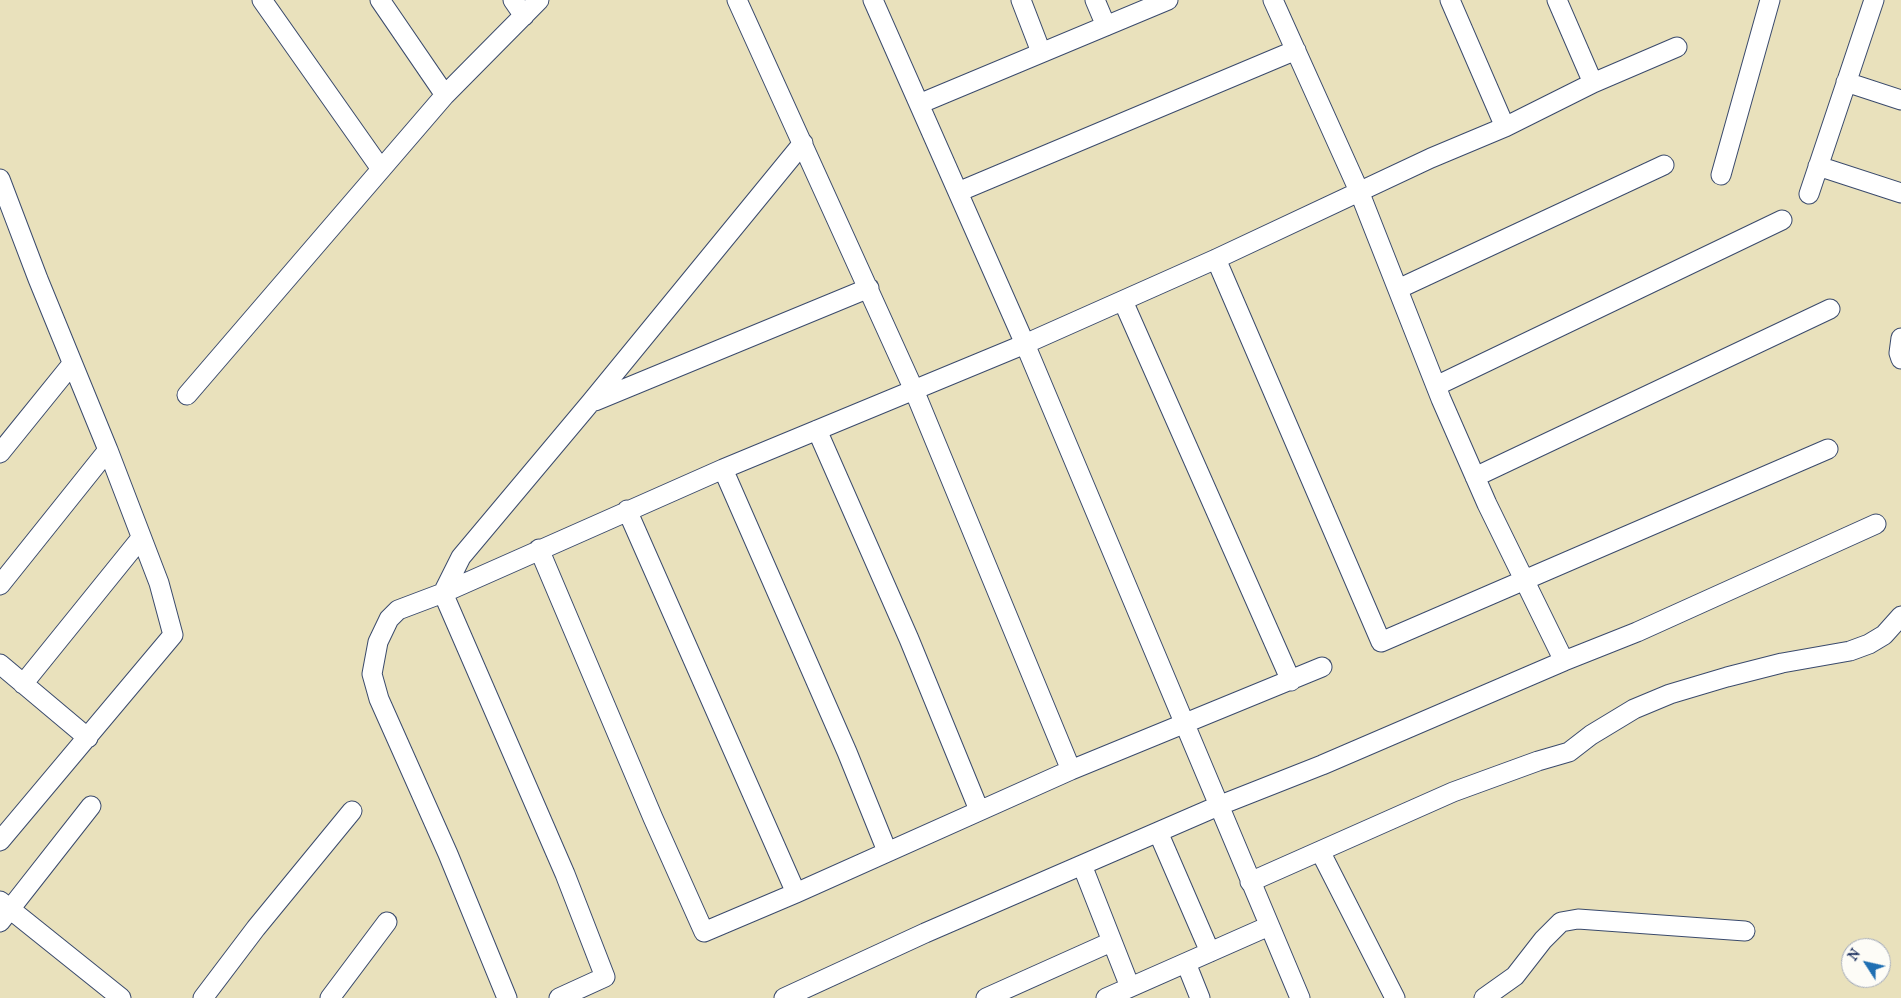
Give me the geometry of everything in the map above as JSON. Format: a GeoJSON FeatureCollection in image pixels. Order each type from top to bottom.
{"type":"FeatureCollection","features":[{"type":"Feature","properties":{"kind":"street"},"geometry":{"type":"LineString","coordinates":[[262,0],[381,169]]}},
{"type":"Feature","properties":{"kind":"street"},"geometry":{"type":"LineString","coordinates":[[380,0],[445,95]]}},
{"type":"Feature","properties":{"kind":"street"},"geometry":{"type":"LineString","coordinates":[[513,0],[524,16]]}},
{"type":"Feature","properties":{"kind":"street"},"geometry":{"type":"LineString","coordinates":[[187,395],[445,95],[539,0]]}},
{"type":"Feature","properties":{"kind":"street"},"geometry":{"type":"LineString","coordinates":[[737,0],[914,390],[1071,770]]}},
{"type":"Feature","properties":{"kind":"street"},"geometry":{"type":"LineString","coordinates":[[873,0],[1025,344],[1300,998]]}},
{"type":"Feature","properties":{"kind":"street"},"geometry":{"type":"LineString","coordinates":[[1021,0],[1041,52]]}},
{"type":"Feature","properties":{"kind":"street"},"geometry":{"type":"LineString","coordinates":[[1095,0],[1106,26]]}},
{"type":"Feature","properties":{"kind":"street"},"geometry":{"type":"LineString","coordinates":[[919,104],[1168,0]]}},
{"type":"Feature","properties":{"kind":"street"},"geometry":{"type":"LineString","coordinates":[[1273,0],[1359,191],[1436,386],[1475,476],[1564,661]]}},
{"type":"Feature","properties":{"kind":"street"},"geometry":{"type":"LineString","coordinates":[[1450,0],[1505,126]]}},
{"type":"Feature","properties":{"kind":"street"},"geometry":{"type":"LineString","coordinates":[[1557,0],[1593,83]]}},
{"type":"Feature","properties":{"kind":"street"},"geometry":{"type":"LineString","coordinates":[[1721,175],[1770,0]]}},
{"type":"Feature","properties":{"kind":"street"},"geometry":{"type":"LineString","coordinates":[[1809,194],[1874,0]]}},
{"type":"Feature","properties":{"kind":"street"},"geometry":{"type":"LineString","coordinates":[[507,998],[448,854],[379,699],[372,674],[378,642],[389,619],[398,610],[443,593],[723,469],[1025,344],[1123,301],[1430,158],[1505,126],[1593,83],[1677,47]]}},
{"type":"Feature","properties":{"kind":"street"},"geometry":{"type":"LineString","coordinates":[[958,192],[1296,50]]}},
{"type":"Feature","properties":{"kind":"street"},"geometry":{"type":"LineString","coordinates":[[1846,82],[1901,100]]}},
{"type":"Feature","properties":{"kind":"street"},"geometry":{"type":"LineString","coordinates":[[443,593],[461,557],[591,402],[803,143]]}},
{"type":"Feature","properties":{"kind":"street"},"geometry":{"type":"LineString","coordinates":[[1398,289],[1664,165]]}},
{"type":"Feature","properties":{"kind":"street"},"geometry":{"type":"LineString","coordinates":[[1818,166],[1901,193]]}},
{"type":"Feature","properties":{"kind":"street"},"geometry":{"type":"LineString","coordinates":[[0,179],[159,583],[173,635],[0,841]]}},
{"type":"Feature","properties":{"kind":"street"},"geometry":{"type":"LineString","coordinates":[[1436,386],[1782,220]]}},
{"type":"Feature","properties":{"kind":"street"},"geometry":{"type":"LineString","coordinates":[[1216,259],[1381,642],[1828,449]]}},
{"type":"Feature","properties":{"kind":"street"},"geometry":{"type":"LineString","coordinates":[[591,402],[869,288]]}},
{"type":"Feature","properties":{"kind":"street"},"geometry":{"type":"LineString","coordinates":[[1123,301],[1291,681]]}},
{"type":"Feature","properties":{"kind":"street"},"geometry":{"type":"LineString","coordinates":[[1475,476],[1830,309]]}},
{"type":"Feature","properties":{"kind":"street"},"geometry":{"type":"LineString","coordinates":[[1901,338],[1899,353],[1901,359]]}},
{"type":"Feature","properties":{"kind":"street"},"geometry":{"type":"LineString","coordinates":[[0,453],[72,364]]}},
{"type":"Feature","properties":{"kind":"street"},"geometry":{"type":"LineString","coordinates":[[817,430],[909,639],[979,810]]}},
{"type":"Feature","properties":{"kind":"street"},"geometry":{"type":"LineString","coordinates":[[0,585],[108,450]]}},
{"type":"Feature","properties":{"kind":"street"},"geometry":{"type":"LineString","coordinates":[[723,469],[847,752],[887,851]]}},
{"type":"Feature","properties":{"kind":"street"},"geometry":{"type":"LineString","coordinates":[[628,510],[796,893]]}},
{"type":"Feature","properties":{"kind":"street"},"geometry":{"type":"LineString","coordinates":[[784,998],[925,933],[1218,806],[1331,762],[1564,661],[1637,632],[1876,524]]}},
{"type":"Feature","properties":{"kind":"street"},"geometry":{"type":"LineString","coordinates":[[23,684],[141,538]]}},
{"type":"Feature","properties":{"kind":"street"},"geometry":{"type":"LineString","coordinates":[[539,549],[653,818],[704,932],[1071,770],[1322,667]]}},
{"type":"Feature","properties":{"kind":"street"},"geometry":{"type":"LineString","coordinates":[[443,593],[565,874],[605,977],[559,998]]}},
{"type":"Feature","properties":{"kind":"street"},"geometry":{"type":"LineString","coordinates":[[1250,882],[1453,792],[1538,760],[1569,752],[1634,709],[1670,694],[1782,663],[1850,651],[1869,644],[1884,635],[1901,616]]}},
{"type":"Feature","properties":{"kind":"street"},"geometry":{"type":"LineString","coordinates":[[0,664],[88,738]]}},
{"type":"Feature","properties":{"kind":"street"},"geometry":{"type":"LineString","coordinates":[[92,806],[3,911],[121,998]]}},
{"type":"Feature","properties":{"kind":"street"},"geometry":{"type":"LineString","coordinates":[[203,998],[256,928],[352,811]]}},
{"type":"Feature","properties":{"kind":"street"},"geometry":{"type":"LineString","coordinates":[[1158,832],[1210,952]]}},
{"type":"Feature","properties":{"kind":"street"},"geometry":{"type":"LineString","coordinates":[[1320,851],[1395,998]]}},
{"type":"Feature","properties":{"kind":"street"},"geometry":{"type":"LineString","coordinates":[[1082,865],[1130,987]]}},
{"type":"Feature","properties":{"kind":"street"},"geometry":{"type":"LineString","coordinates":[[1484,998],[1515,976],[1543,940],[1561,922],[1578,919],[1745,931]]}},
{"type":"Feature","properties":{"kind":"street"},"geometry":{"type":"LineString","coordinates":[[330,998],[387,922]]}},
{"type":"Feature","properties":{"kind":"street"},"geometry":{"type":"LineString","coordinates":[[1106,998],[1269,926]]}},
{"type":"Feature","properties":{"kind":"street"},"geometry":{"type":"LineString","coordinates":[[986,998],[1111,942]]}},
{"type":"Feature","properties":{"kind":"street"},"geometry":{"type":"LineString","coordinates":[[1186,962],[1200,998]]}}]}
